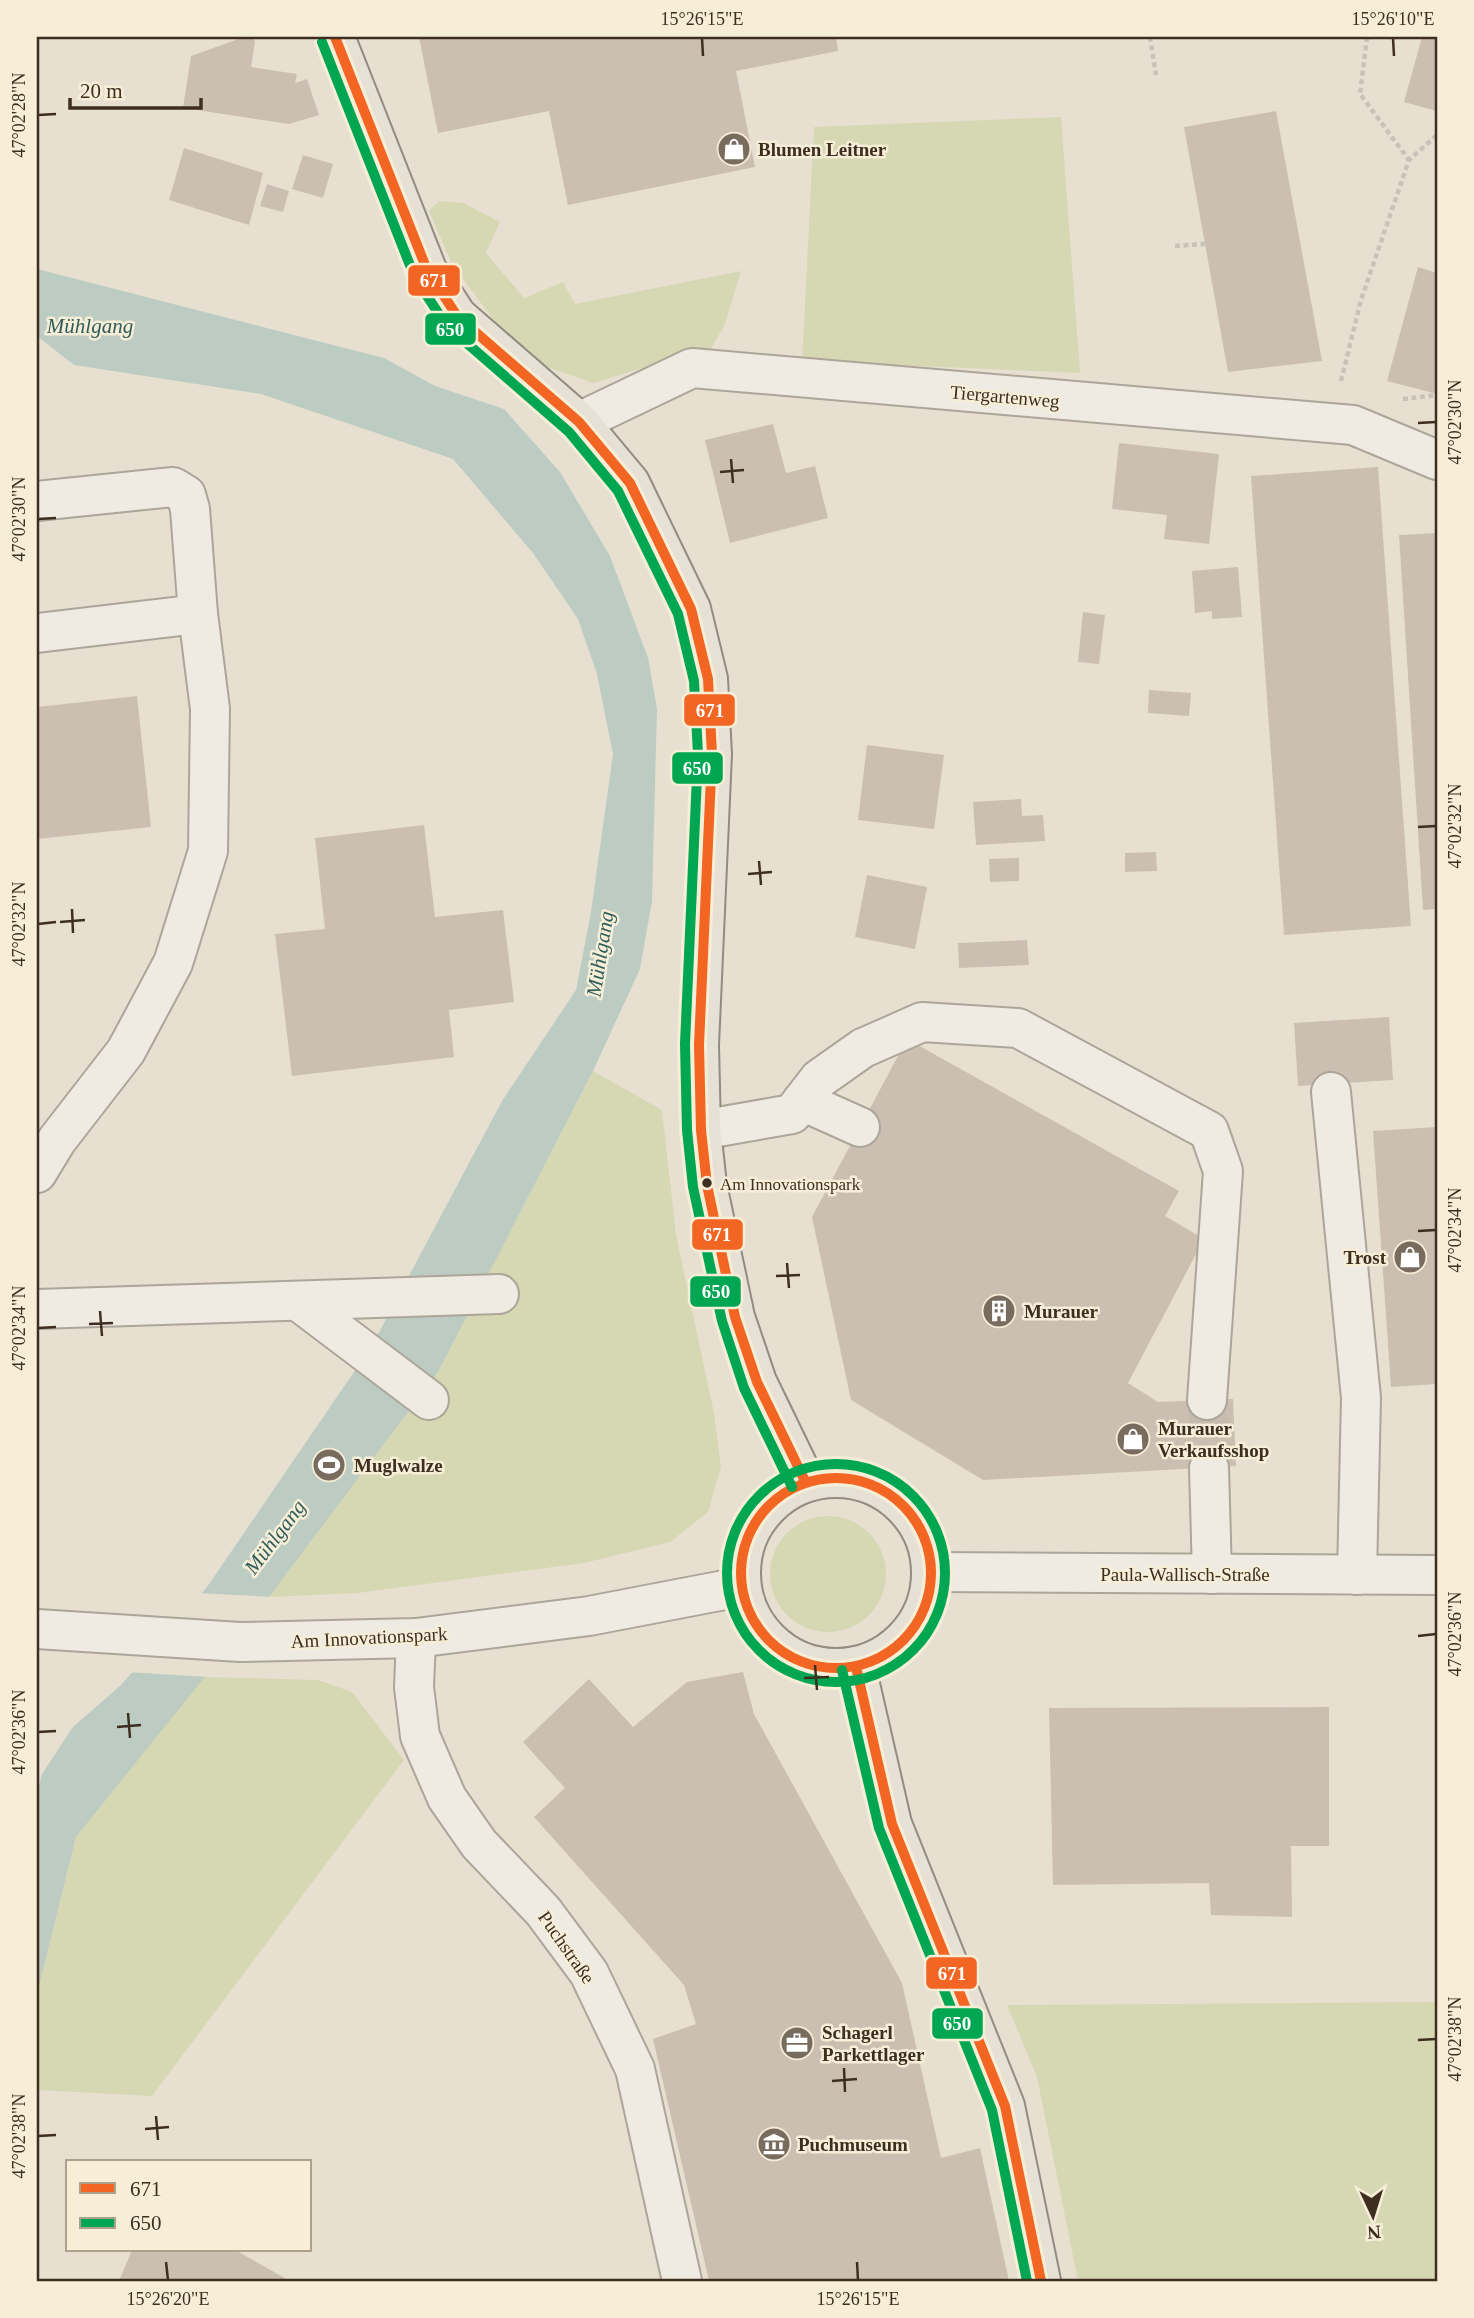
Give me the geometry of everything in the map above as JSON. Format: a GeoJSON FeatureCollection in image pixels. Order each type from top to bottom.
{"type":"FeatureCollection","features":[{"type":"Feature","properties":{"kind":"main road"},"geometry":{"type":"LineString","coordinates":[[335,37],[427,270],[457,316],[579,422],[630,482],[691,608],[708,679],[712,754],[699,1032],[701,1130],[707,1185],[735,1317],[757,1382],[804,1481]]}},
{"type":"Feature","properties":{"kind":"main road"},"geometry":{"type":"LineString","coordinates":[[804,1481],[850,1482],[880,1487],[916,1518],[932,1573],[929,1595],[903,1641],[884,1654],[856,1667],[794,1659],[771,1643],[754,1624],[740,1587],[756,1517],[780,1493],[804,1481]]}},
{"type":"Feature","properties":{"kind":"main road"},"geometry":{"type":"LineString","coordinates":[[856,1667],[892,1824],[1005,2106],[1041,2281]]}},
{"type":"Feature","properties":{"kind":"street","name":"Tiergartenweg"},"geometry":{"type":"LineString","coordinates":[[579,422],[692,368],[1353,425],[1437,460]]}},
{"type":"Feature","properties":{"kind":"street"},"geometry":{"type":"LineString","coordinates":[[37,501],[173,487],[187,495],[210,709],[208,851],[173,963],[132,1040],[57,1140],[37,1173]]}},
{"type":"Feature","properties":{"kind":"street"},"geometry":{"type":"LineString","coordinates":[[37,633],[198,614]]}},
{"type":"Feature","properties":{"kind":"street"},"geometry":{"type":"LineString","coordinates":[[701,1130],[792,1114],[819,1079],[863,1048],[922,1022],[1018,1028],[1209,1131],[1223,1171],[1207,1400]]}},
{"type":"Feature","properties":{"kind":"street"},"geometry":{"type":"LineString","coordinates":[[1331,1092],[1361,1398],[1357,1575]]}},
{"type":"Feature","properties":{"kind":"street"},"geometry":{"type":"LineString","coordinates":[[802,1101],[860,1127]]}},
{"type":"Feature","properties":{"kind":"street"},"geometry":{"type":"LineString","coordinates":[[37,1309],[499,1294]]}},
{"type":"Feature","properties":{"kind":"street"},"geometry":{"type":"LineString","coordinates":[[298,1301],[429,1400]]}},
{"type":"Feature","properties":{"kind":"street"},"geometry":{"type":"LineString","coordinates":[[1209,1468],[1212,1574]]}},
{"type":"Feature","properties":{"kind":"street","name":"Paula-Wallisch-Straße"},"geometry":{"type":"LineString","coordinates":[[932,1573],[1437,1575]]}},
{"type":"Feature","properties":{"kind":"street","name":"Am Innovationspark"},"geometry":{"type":"LineString","coordinates":[[37,1629],[240,1642],[416,1638],[589,1616],[740,1587]]}},
{"type":"Feature","properties":{"kind":"street","name":"Puchstraße"},"geometry":{"type":"LineString","coordinates":[[416,1638],[414,1687],[420,1736],[447,1798],[479,1844],[543,1911],[589,1973],[635,2069],[682,2281]]}},
{"type":"Feature","properties":{"kind":"path"},"geometry":{"type":"LineString","coordinates":[[1150,37],[1156,75]]}},
{"type":"Feature","properties":{"kind":"path"},"geometry":{"type":"LineString","coordinates":[[1367,37],[1360,94],[1409,160]]}},
{"type":"Feature","properties":{"kind":"path"},"geometry":{"type":"LineString","coordinates":[[1341,381],[1361,300],[1409,160],[1437,135]]}},
{"type":"Feature","properties":{"kind":"path"},"geometry":{"type":"LineString","coordinates":[[1175,246],[1205,244]]}},
{"type":"Feature","properties":{"kind":"green space"},"geometry":{"type":"Polygon","coordinates":[[[1061,117],[1080,373],[802,361],[814,127],[1061,117]]]}},
{"type":"Feature","properties":{"kind":"green space"},"geometry":{"type":"Polygon","coordinates":[[[439,201],[463,203],[500,222],[486,253],[524,298],[563,282],[575,304],[741,271],[725,324],[707,356],[663,362],[593,383],[536,363],[504,334],[452,264],[429,211],[439,201]]]}},
{"type":"Feature","properties":{"kind":"green space"},"geometry":{"type":"Polygon","coordinates":[[[593,1071],[662,1110],[676,1235],[714,1413],[721,1467],[708,1512],[670,1542],[584,1563],[358,1593],[269,1597],[438,1372],[593,1071]]]}},
{"type":"Feature","properties":{"kind":"green space"},"geometry":{"type":"Polygon","coordinates":[[[828,1516],[850,1521],[869,1533],[881,1552],[886,1574],[881,1596],[869,1615],[850,1627],[828,1632],[806,1627],[787,1615],[775,1596],[770,1574],[775,1552],[787,1533],[806,1521],[828,1516]]]}},
{"type":"Feature","properties":{"kind":"green space"},"geometry":{"type":"Polygon","coordinates":[[[204,1677],[318,1680],[352,1692],[404,1760],[152,2096],[37,2090],[37,1994],[76,1837],[204,1677]]]}},
{"type":"Feature","properties":{"kind":"green space"},"geometry":{"type":"Polygon","coordinates":[[[1437,2002],[1437,2281],[1078,2281],[1037,2077],[1007,2005],[1437,2002]]]}},
{"type":"Feature","properties":{"kind":"water","name":"Mühlgang"},"geometry":{"type":"Polygon","coordinates":[[[37,269],[384,358],[435,386],[504,409],[560,472],[610,556],[648,658],[657,709],[652,901],[640,969],[593,1071],[438,1372],[269,1597],[76,1837],[37,1994],[37,1793],[42,1774],[73,1727],[121,1685],[207,1587],[356,1369],[377,1336],[502,1101],[576,990],[591,912],[613,754],[597,674],[578,619],[533,553],[453,459],[261,394],[74,365],[37,336],[37,269]]]}},
{"type":"Feature","properties":{"kind":"pier"},"geometry":{"type":"Polygon","coordinates":[[[197,1593],[273,1597],[208,1677],[127,1672],[197,1593]]]}},
{"type":"Feature","properties":{"kind":"building"},"geometry":{"type":"Polygon","coordinates":[[[244,37],[253,37],[255,42],[251,67],[297,74],[295,83],[307,79],[319,115],[289,124],[183,108],[191,56],[244,37]]]}},
{"type":"Feature","properties":{"kind":"building"},"geometry":{"type":"Polygon","coordinates":[[[419,37],[836,37],[838,51],[736,71],[755,167],[568,205],[549,111],[438,133],[419,37]]]}},
{"type":"Feature","properties":{"kind":"building"},"geometry":{"type":"Polygon","coordinates":[[[1422,37],[1437,37],[1437,111],[1404,102],[1422,37]]]}},
{"type":"Feature","properties":{"kind":"building"},"geometry":{"type":"Polygon","coordinates":[[[1276,111],[1322,361],[1228,372],[1184,127],[1276,111]]]}},
{"type":"Feature","properties":{"kind":"building"},"geometry":{"type":"Polygon","coordinates":[[[184,148],[263,173],[249,225],[169,200],[184,148]]]}},
{"type":"Feature","properties":{"kind":"building"},"geometry":{"type":"Polygon","coordinates":[[[303,155],[333,164],[323,198],[292,189],[303,155]]]}},
{"type":"Feature","properties":{"kind":"building"},"geometry":{"type":"Polygon","coordinates":[[[267,184],[289,191],[283,212],[260,206],[267,184]]]}},
{"type":"Feature","properties":{"kind":"building"},"geometry":{"type":"Polygon","coordinates":[[[1418,267],[1437,273],[1437,394],[1387,381],[1418,267]]]}},
{"type":"Feature","properties":{"kind":"building"},"geometry":{"type":"Polygon","coordinates":[[[773,424],[786,473],[815,466],[828,518],[730,543],[705,440],[773,424]]]}},
{"type":"Feature","properties":{"kind":"building"},"geometry":{"type":"Polygon","coordinates":[[[1119,443],[1219,454],[1209,544],[1164,539],[1167,515],[1112,509],[1119,443]]]}},
{"type":"Feature","properties":{"kind":"building"},"geometry":{"type":"Polygon","coordinates":[[[1378,467],[1411,926],[1284,935],[1251,476],[1378,467]]]}},
{"type":"Feature","properties":{"kind":"building"},"geometry":{"type":"Polygon","coordinates":[[[1437,533],[1437,909],[1423,910],[1399,535],[1437,533]]]}},
{"type":"Feature","properties":{"kind":"building"},"geometry":{"type":"Polygon","coordinates":[[[1238,567],[1242,617],[1212,619],[1212,611],[1195,613],[1192,571],[1238,567]]]}},
{"type":"Feature","properties":{"kind":"building"},"geometry":{"type":"Polygon","coordinates":[[[1083,612],[1105,615],[1099,664],[1078,662],[1083,612]]]}},
{"type":"Feature","properties":{"kind":"building"},"geometry":{"type":"Polygon","coordinates":[[[1149,690],[1191,693],[1189,716],[1148,713],[1149,690]]]}},
{"type":"Feature","properties":{"kind":"building"},"geometry":{"type":"Polygon","coordinates":[[[137,696],[151,827],[37,839],[37,707],[137,696]]]}},
{"type":"Feature","properties":{"kind":"building"},"geometry":{"type":"Polygon","coordinates":[[[867,745],[944,755],[934,829],[858,820],[867,745]]]}},
{"type":"Feature","properties":{"kind":"building"},"geometry":{"type":"Polygon","coordinates":[[[1021,799],[1022,816],[1043,815],[1045,841],[976,845],[973,802],[1021,799]]]}},
{"type":"Feature","properties":{"kind":"building"},"geometry":{"type":"Polygon","coordinates":[[[424,825],[435,917],[503,910],[514,1002],[449,1010],[454,1057],[292,1076],[275,934],[325,929],[315,838],[424,825]]]}},
{"type":"Feature","properties":{"kind":"building"},"geometry":{"type":"Polygon","coordinates":[[[1156,852],[1157,871],[1125,872],[1125,853],[1156,852]]]}},
{"type":"Feature","properties":{"kind":"building"},"geometry":{"type":"Polygon","coordinates":[[[1019,858],[1019,881],[990,882],[989,859],[1019,858]]]}},
{"type":"Feature","properties":{"kind":"building"},"geometry":{"type":"Polygon","coordinates":[[[867,875],[927,887],[915,949],[855,937],[867,875]]]}},
{"type":"Feature","properties":{"kind":"building"},"geometry":{"type":"Polygon","coordinates":[[[1027,940],[1029,965],[959,968],[958,943],[1027,940]]]}},
{"type":"Feature","properties":{"kind":"building"},"geometry":{"type":"Polygon","coordinates":[[[1389,1017],[1393,1080],[1298,1086],[1294,1023],[1389,1017]]]}},
{"type":"Feature","properties":{"kind":"building","name":"Murauer"},"geometry":{"type":"Polygon","coordinates":[[[907,1039],[1179,1191],[1165,1216],[1204,1239],[1128,1383],[1158,1402],[1233,1399],[1236,1466],[983,1480],[851,1400],[812,1217],[907,1039]]]}},
{"type":"Feature","properties":{"kind":"building","name":"Trost"},"geometry":{"type":"Polygon","coordinates":[[[1437,1127],[1437,1384],[1391,1387],[1373,1131],[1437,1127]]]}},
{"type":"Feature","properties":{"kind":"building"},"geometry":{"type":"Polygon","coordinates":[[[743,1672],[754,1714],[902,1983],[941,2158],[980,2148],[1009,2281],[709,2281],[653,2039],[696,2024],[684,1985],[534,1817],[565,1788],[523,1742],[589,1679],[633,1727],[687,1682],[743,1672]]]}},
{"type":"Feature","properties":{"kind":"building"},"geometry":{"type":"Polygon","coordinates":[[[1329,1707],[1329,1846],[1291,1846],[1292,1917],[1211,1915],[1209,1883],[1053,1885],[1049,1708],[1329,1707]]]}},
{"type":"Feature","properties":{"kind":"building"},"geometry":{"type":"Polygon","coordinates":[[[131,2252],[239,2252],[290,2281],[119,2281],[131,2252]]]}},
{"type":"Feature","properties":{"kind":"tunnel"},"geometry":{"type":"LineString","coordinates":[[1207,1400],[1209,1468]]}},
{"type":"Feature","properties":{"kind":"transit line","name":"671"},"geometry":{"type":"LineString","coordinates":[[335,37],[427,270],[457,316],[579,422],[630,483],[691,609],[708,679],[712,754],[699,1045],[701,1130],[707,1185],[735,1317],[757,1382],[805,1481]]}},
{"type":"Feature","properties":{"kind":"transit line","name":"650"},"geometry":{"type":"LineString","coordinates":[[322,42],[415,278],[447,326],[569,432],[618,491],[678,614],[694,681],[698,754],[685,1044],[687,1130],[693,1187],[722,1321],[744,1388],[792,1487]]}},
{"type":"Feature","properties":{"kind":"transit line","name":"650"},"geometry":{"type":"LineString","coordinates":[[836,1464],[878,1473],[913,1496],[936,1531],[945,1573],[936,1615],[913,1650],[878,1673],[836,1682],[794,1673],[759,1650],[736,1615],[727,1573],[736,1531],[759,1496],[794,1473],[836,1464]]}},
{"type":"Feature","properties":{"kind":"transit line","name":"671"},"geometry":{"type":"LineString","coordinates":[[836,1478],[872,1486],[889,1494],[903,1506],[915,1520],[923,1537],[931,1573],[923,1609],[915,1626],[903,1640],[889,1652],[872,1660],[836,1668],[800,1660],[783,1652],[769,1640],[757,1626],[749,1609],[741,1573],[749,1537],[757,1520],[769,1506],[783,1494],[800,1486],[836,1478]]}},
{"type":"Feature","properties":{"kind":"transit line","name":"671"},"geometry":{"type":"LineString","coordinates":[[856,1667],[892,1824],[1005,2106],[1041,2281]]}},
{"type":"Feature","properties":{"kind":"transit line","name":"650"},"geometry":{"type":"LineString","coordinates":[[842,1670],[879,1828],[992,2110],[1027,2281]]}},
{"type":"Feature","properties":{"kind":"place","name":"Blumen Leitner"},"geometry":{"type":"Point","coordinates":[734,149]}},
{"type":"Feature","properties":{"kind":"place","name":"Am Innovationspark"},"geometry":{"type":"Point","coordinates":[707,1183]}},
{"type":"Feature","properties":{"kind":"place","name":"Trost"},"geometry":{"type":"Point","coordinates":[1410,1257]}},
{"type":"Feature","properties":{"kind":"place","name":"Murauer"},"geometry":{"type":"Point","coordinates":[999,1311]}},
{"type":"Feature","properties":{"kind":"place","name":"Murauer Verkaufsshop"},"geometry":{"type":"Point","coordinates":[1133,1439]}},
{"type":"Feature","properties":{"kind":"place","name":"Muglwalze"},"geometry":{"type":"Point","coordinates":[329,1465]}},
{"type":"Feature","properties":{"kind":"place","name":"Schagerl Parkettlager"},"geometry":{"type":"Point","coordinates":[797,2043]}},
{"type":"Feature","properties":{"kind":"place","name":"Puchmuseum"},"geometry":{"type":"Point","coordinates":[774,2144]}}]}
